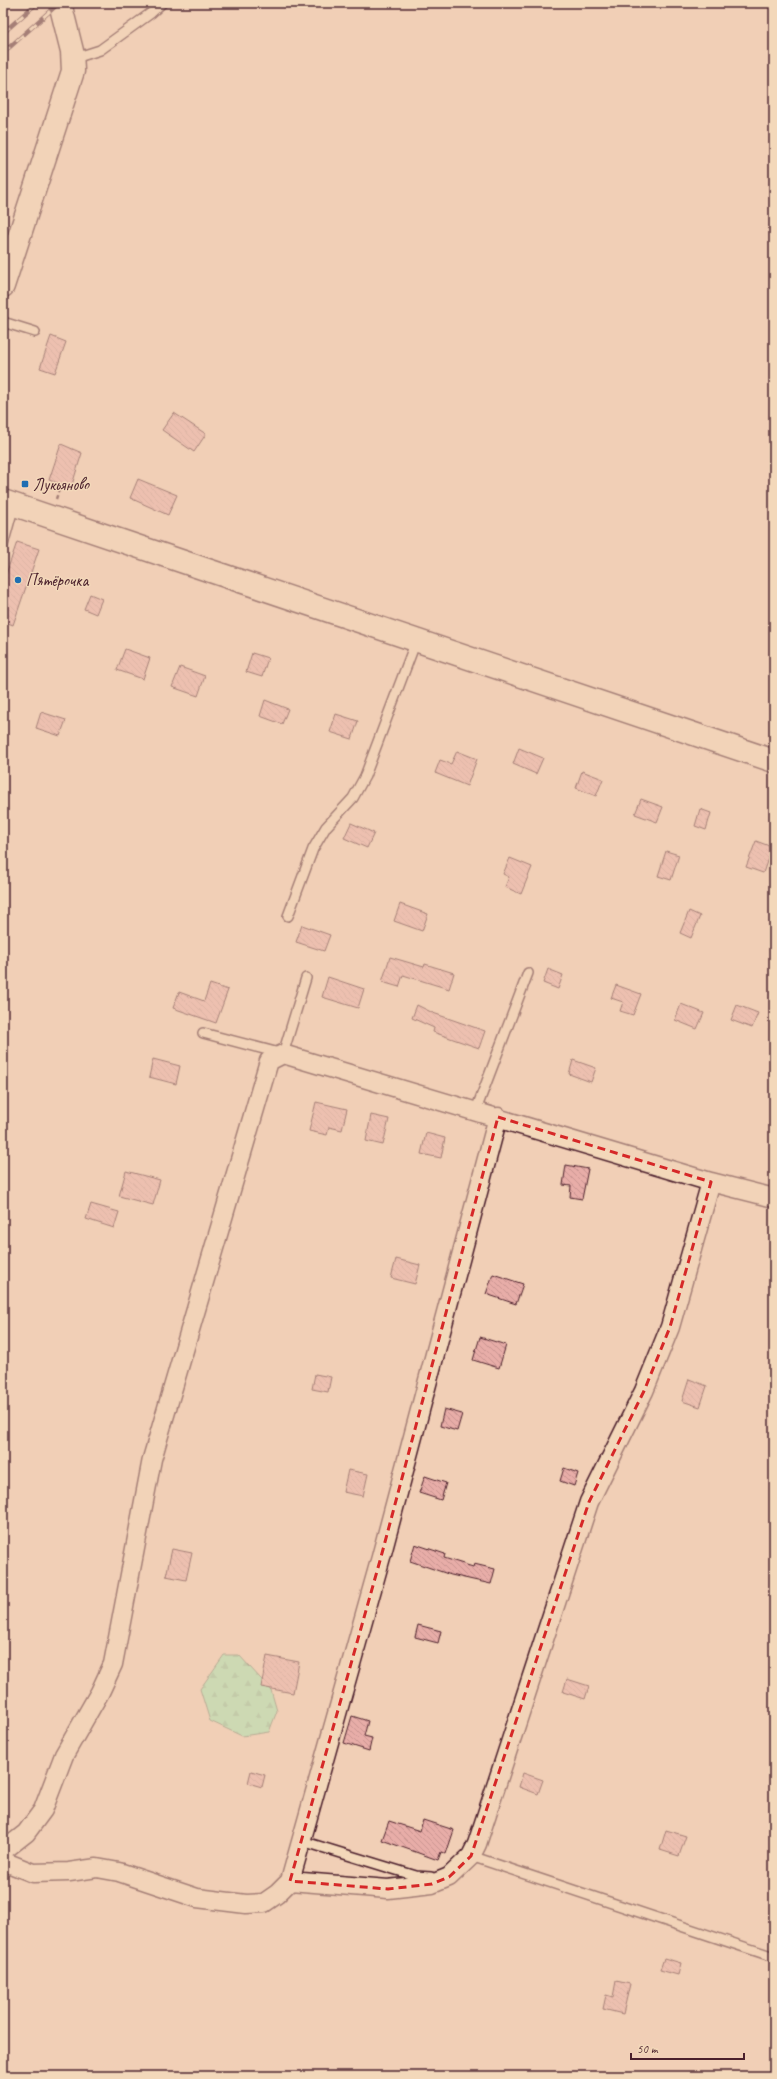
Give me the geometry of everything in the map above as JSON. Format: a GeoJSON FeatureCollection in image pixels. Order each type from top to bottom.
{"type":"FeatureCollection","features":[{"type":"Feature","properties":{"kind":"street"},"geometry":{"type":"LineString","coordinates":[[3,286],[73,71],[72,51],[60,3]]}},
{"type":"Feature","properties":{"kind":"street"},"geometry":{"type":"LineString","coordinates":[[9,503],[774,761]]}},
{"type":"Feature","properties":{"kind":"street"},"geometry":{"type":"LineString","coordinates":[[3,1851],[26,1833],[43,1810],[64,1755],[100,1692],[113,1664],[152,1459],[269,1061],[283,1054],[476,1110],[711,1182],[774,1198]]}},
{"type":"Feature","properties":{"kind":"street"},"geometry":{"type":"LineString","coordinates":[[3,1861],[33,1873],[69,1872],[97,1868],[118,1872],[197,1898],[246,1904],[264,1903],[277,1894],[290,1881],[384,1549],[498,1117]]}},
{"type":"Feature","properties":{"kind":"street"},"geometry":{"type":"LineString","coordinates":[[290,1881],[388,1888],[432,1884],[449,1877],[471,1856],[589,1502],[644,1391],[670,1327],[711,1182]]}},
{"type":"Feature","properties":{"kind":"lane"},"geometry":{"type":"LineString","coordinates":[[72,59],[100,50],[151,13],[162,3]]}},
{"type":"Feature","properties":{"kind":"lane"},"geometry":{"type":"LineString","coordinates":[[3,322],[35,332]]}},
{"type":"Feature","properties":{"kind":"lane"},"geometry":{"type":"LineString","coordinates":[[3,545],[9,503]]}},
{"type":"Feature","properties":{"kind":"lane"},"geometry":{"type":"LineString","coordinates":[[288,916],[313,849],[326,827],[353,798],[365,776],[416,640]]}},
{"type":"Feature","properties":{"kind":"lane"},"geometry":{"type":"LineString","coordinates":[[476,1110],[528,973]]}},
{"type":"Feature","properties":{"kind":"lane"},"geometry":{"type":"LineString","coordinates":[[203,1033],[283,1054],[306,978]]}},
{"type":"Feature","properties":{"kind":"lane"},"geometry":{"type":"LineString","coordinates":[[302,1841],[416,1876],[449,1877]]}},
{"type":"Feature","properties":{"kind":"lane"},"geometry":{"type":"LineString","coordinates":[[471,1856],[774,1956]]}},
{"type":"Feature","properties":{"kind":"path"},"geometry":{"type":"LineString","coordinates":[[56,499],[60,484]]}},
{"type":"Feature","properties":{"kind":"highlighted area"},"geometry":{"type":"Polygon","coordinates":[[[498,1117],[711,1182],[670,1327],[644,1391],[589,1502],[471,1856],[449,1877],[432,1884],[388,1889],[290,1881],[381,1557],[498,1117]]]}},
{"type":"Feature","properties":{"kind":"green space"},"geometry":{"type":"Polygon","coordinates":[[[224,1655],[239,1655],[271,1690],[277,1711],[269,1732],[242,1736],[210,1721],[200,1689],[224,1655]]]}},
{"type":"Feature","properties":{"kind":"building"},"geometry":{"type":"Polygon","coordinates":[[[51,336],[66,342],[55,373],[40,368],[51,336]]]}},
{"type":"Feature","properties":{"kind":"building"},"geometry":{"type":"Polygon","coordinates":[[[174,413],[206,434],[194,452],[162,430],[174,413]]]}},
{"type":"Feature","properties":{"kind":"building"},"geometry":{"type":"Polygon","coordinates":[[[61,444],[82,453],[71,488],[49,480],[61,444]]]}},
{"type":"Feature","properties":{"kind":"building"},"geometry":{"type":"Polygon","coordinates":[[[138,479],[177,495],[168,515],[130,498],[138,479]]]}},
{"type":"Feature","properties":{"kind":"building"},"geometry":{"type":"Polygon","coordinates":[[[17,542],[39,549],[13,625],[3,621],[3,583],[17,542]]]}},
{"type":"Feature","properties":{"kind":"building"},"geometry":{"type":"Polygon","coordinates":[[[90,594],[102,599],[96,614],[84,609],[90,594]]]}},
{"type":"Feature","properties":{"kind":"building"},"geometry":{"type":"Polygon","coordinates":[[[125,649],[150,658],[143,679],[117,670],[125,649]]]}},
{"type":"Feature","properties":{"kind":"building"},"geometry":{"type":"Polygon","coordinates":[[[252,653],[268,658],[262,677],[246,672],[252,653]]]}},
{"type":"Feature","properties":{"kind":"building"},"geometry":{"type":"Polygon","coordinates":[[[180,667],[205,676],[198,696],[172,687],[180,667]]]}},
{"type":"Feature","properties":{"kind":"building"},"geometry":{"type":"Polygon","coordinates":[[[265,700],[288,709],[282,724],[260,716],[265,700]]]}},
{"type":"Feature","properties":{"kind":"building"},"geometry":{"type":"Polygon","coordinates":[[[41,712],[66,720],[60,736],[36,728],[41,712]]]}},
{"type":"Feature","properties":{"kind":"building"},"geometry":{"type":"Polygon","coordinates":[[[336,714],[358,721],[352,739],[330,732],[336,714]]]}},
{"type":"Feature","properties":{"kind":"building"},"geometry":{"type":"Polygon","coordinates":[[[519,748],[543,758],[536,774],[513,764],[519,748]]]}},
{"type":"Feature","properties":{"kind":"building"},"geometry":{"type":"Polygon","coordinates":[[[457,751],[477,759],[467,786],[435,773],[440,760],[451,764],[457,751]]]}},
{"type":"Feature","properties":{"kind":"building"},"geometry":{"type":"Polygon","coordinates":[[[582,771],[603,779],[596,796],[576,788],[582,771]]]}},
{"type":"Feature","properties":{"kind":"building"},"geometry":{"type":"Polygon","coordinates":[[[641,799],[663,807],[657,822],[635,814],[641,799]]]}},
{"type":"Feature","properties":{"kind":"building"},"geometry":{"type":"Polygon","coordinates":[[[700,809],[711,813],[706,830],[695,826],[700,809]]]}},
{"type":"Feature","properties":{"kind":"building"},"geometry":{"type":"Polygon","coordinates":[[[351,823],[374,833],[367,848],[344,838],[351,823]]]}},
{"type":"Feature","properties":{"kind":"building"},"geometry":{"type":"Polygon","coordinates":[[[756,841],[772,847],[763,873],[746,867],[756,841]]]}},
{"type":"Feature","properties":{"kind":"building"},"geometry":{"type":"Polygon","coordinates":[[[666,851],[679,855],[671,880],[658,876],[666,851]]]}},
{"type":"Feature","properties":{"kind":"building"},"geometry":{"type":"Polygon","coordinates":[[[510,858],[532,867],[521,894],[505,887],[509,877],[503,874],[510,858]]]}},
{"type":"Feature","properties":{"kind":"building"},"geometry":{"type":"Polygon","coordinates":[[[400,904],[428,914],[422,931],[394,921],[400,904]]]}},
{"type":"Feature","properties":{"kind":"building"},"geometry":{"type":"Polygon","coordinates":[[[689,911],[700,916],[691,938],[680,933],[689,911]]]}},
{"type":"Feature","properties":{"kind":"building"},"geometry":{"type":"Polygon","coordinates":[[[302,925],[330,935],[324,951],[296,942],[302,925]]]}},
{"type":"Feature","properties":{"kind":"building"},"geometry":{"type":"Polygon","coordinates":[[[390,957],[424,967],[425,964],[454,973],[449,989],[403,975],[399,987],[382,982],[390,957]]]}},
{"type":"Feature","properties":{"kind":"building"},"geometry":{"type":"Polygon","coordinates":[[[548,969],[563,975],[558,989],[543,983],[548,969]]]}},
{"type":"Feature","properties":{"kind":"building"},"geometry":{"type":"Polygon","coordinates":[[[328,977],[364,989],[358,1008],[322,997],[328,977]]]}},
{"type":"Feature","properties":{"kind":"building"},"geometry":{"type":"Polygon","coordinates":[[[210,984],[228,990],[216,1023],[173,1008],[179,992],[204,1001],[210,984]]]}},
{"type":"Feature","properties":{"kind":"building"},"geometry":{"type":"Polygon","coordinates":[[[616,985],[641,994],[633,1015],[620,1011],[623,1002],[611,998],[616,985]]]}},
{"type":"Feature","properties":{"kind":"building"},"geometry":{"type":"Polygon","coordinates":[[[681,1004],[704,1013],[697,1029],[675,1020],[681,1004]]]}},
{"type":"Feature","properties":{"kind":"building"},"geometry":{"type":"Polygon","coordinates":[[[417,1005],[433,1013],[485,1031],[479,1048],[433,1032],[434,1028],[412,1018],[417,1005]]]}},
{"type":"Feature","properties":{"kind":"building"},"geometry":{"type":"Polygon","coordinates":[[[737,1005],[758,1013],[752,1028],[731,1020],[737,1005]]]}},
{"type":"Feature","properties":{"kind":"building"},"geometry":{"type":"Polygon","coordinates":[[[153,1059],[180,1066],[176,1084],[149,1077],[153,1059]]]}},
{"type":"Feature","properties":{"kind":"building"},"geometry":{"type":"Polygon","coordinates":[[[573,1060],[596,1068],[591,1082],[569,1074],[573,1060]]]}},
{"type":"Feature","properties":{"kind":"building"},"geometry":{"type":"Polygon","coordinates":[[[316,1102],[347,1109],[342,1130],[329,1127],[327,1135],[309,1131],[316,1102]]]}},
{"type":"Feature","properties":{"kind":"building"},"geometry":{"type":"Polygon","coordinates":[[[371,1115],[389,1119],[383,1145],[366,1141],[371,1115]]]}},
{"type":"Feature","properties":{"kind":"building"},"geometry":{"type":"Polygon","coordinates":[[[426,1133],[445,1138],[441,1158],[421,1154],[426,1133]]]}},
{"type":"Feature","properties":{"kind":"building"},"geometry":{"type":"Polygon","coordinates":[[[566,1165],[588,1169],[582,1199],[570,1197],[571,1186],[563,1185],[566,1165]]]}},
{"type":"Feature","properties":{"kind":"building"},"geometry":{"type":"Polygon","coordinates":[[[126,1171],[160,1180],[153,1205],[119,1196],[126,1171]]]}},
{"type":"Feature","properties":{"kind":"building"},"geometry":{"type":"Polygon","coordinates":[[[91,1204],[119,1212],[114,1228],[86,1219],[91,1204]]]}},
{"type":"Feature","properties":{"kind":"building"},"geometry":{"type":"Polygon","coordinates":[[[396,1259],[420,1265],[415,1284],[391,1278],[396,1259]]]}},
{"type":"Feature","properties":{"kind":"building"},"geometry":{"type":"Polygon","coordinates":[[[493,1274],[523,1284],[516,1304],[486,1294],[493,1274]]]}},
{"type":"Feature","properties":{"kind":"building"},"geometry":{"type":"Polygon","coordinates":[[[480,1337],[506,1345],[499,1368],[473,1360],[480,1337]]]}},
{"type":"Feature","properties":{"kind":"building"},"geometry":{"type":"Polygon","coordinates":[[[315,1374],[331,1377],[328,1392],[312,1389],[315,1374]]]}},
{"type":"Feature","properties":{"kind":"building"},"geometry":{"type":"Polygon","coordinates":[[[689,1379],[707,1386],[700,1407],[682,1401],[689,1379]]]}},
{"type":"Feature","properties":{"kind":"building"},"geometry":{"type":"Polygon","coordinates":[[[444,1409],[462,1414],[457,1431],[440,1426],[444,1409]]]}},
{"type":"Feature","properties":{"kind":"building"},"geometry":{"type":"Polygon","coordinates":[[[564,1468],[578,1473],[574,1486],[560,1481],[564,1468]]]}},
{"type":"Feature","properties":{"kind":"building"},"geometry":{"type":"Polygon","coordinates":[[[348,1470],[368,1474],[363,1496],[343,1492],[348,1470]]]}},
{"type":"Feature","properties":{"kind":"building"},"geometry":{"type":"Polygon","coordinates":[[[425,1476],[446,1483],[441,1500],[419,1493],[425,1476]]]}},
{"type":"Feature","properties":{"kind":"building"},"geometry":{"type":"Polygon","coordinates":[[[415,1544],[445,1554],[444,1558],[473,1567],[474,1564],[495,1569],[491,1584],[451,1575],[410,1561],[415,1544]]]}},
{"type":"Feature","properties":{"kind":"building"},"geometry":{"type":"Polygon","coordinates":[[[172,1549],[192,1553],[186,1580],[166,1576],[172,1549]]]}},
{"type":"Feature","properties":{"kind":"building"},"geometry":{"type":"Polygon","coordinates":[[[418,1625],[441,1631],[438,1643],[415,1637],[418,1625]]]}},
{"type":"Feature","properties":{"kind":"building"},"geometry":{"type":"Polygon","coordinates":[[[267,1656],[299,1662],[293,1693],[261,1687],[267,1656]]]}},
{"type":"Feature","properties":{"kind":"building"},"geometry":{"type":"Polygon","coordinates":[[[567,1679],[589,1686],[585,1699],[563,1692],[567,1679]]]}},
{"type":"Feature","properties":{"kind":"building"},"geometry":{"type":"Polygon","coordinates":[[[352,1716],[368,1721],[364,1736],[372,1738],[369,1751],[344,1743],[352,1716]]]}},
{"type":"Feature","properties":{"kind":"building"},"geometry":{"type":"Polygon","coordinates":[[[251,1771],[265,1775],[262,1787],[248,1783],[251,1771]]]}},
{"type":"Feature","properties":{"kind":"building"},"geometry":{"type":"Polygon","coordinates":[[[523,1773],[543,1780],[538,1794],[519,1787],[523,1773]]]}},
{"type":"Feature","properties":{"kind":"building"},"geometry":{"type":"Polygon","coordinates":[[[423,1820],[454,1830],[446,1854],[441,1852],[438,1860],[382,1840],[389,1821],[420,1831],[423,1820]]]}},
{"type":"Feature","properties":{"kind":"building"},"geometry":{"type":"Polygon","coordinates":[[[666,1830],[686,1836],[679,1856],[660,1850],[666,1830]]]}},
{"type":"Feature","properties":{"kind":"building"},"geometry":{"type":"Polygon","coordinates":[[[664,1958],[681,1963],[678,1975],[660,1970],[664,1958]]]}},
{"type":"Feature","properties":{"kind":"building"},"geometry":{"type":"Polygon","coordinates":[[[616,1981],[630,1984],[623,2014],[603,2009],[606,1995],[613,1997],[616,1981]]]}},
{"type":"Feature","properties":{"kind":"railway"},"geometry":{"type":"LineString","coordinates":[[3,33],[37,3]]}},
{"type":"Feature","properties":{"kind":"railway"},"geometry":{"type":"LineString","coordinates":[[3,53],[59,3]]}},
{"type":"Feature","properties":{"kind":"place","name":"Лукьяново"},"geometry":{"type":"Point","coordinates":[25,484]}},
{"type":"Feature","properties":{"kind":"place","name":"Пятёрочка"},"geometry":{"type":"Point","coordinates":[18,580]}}]}
